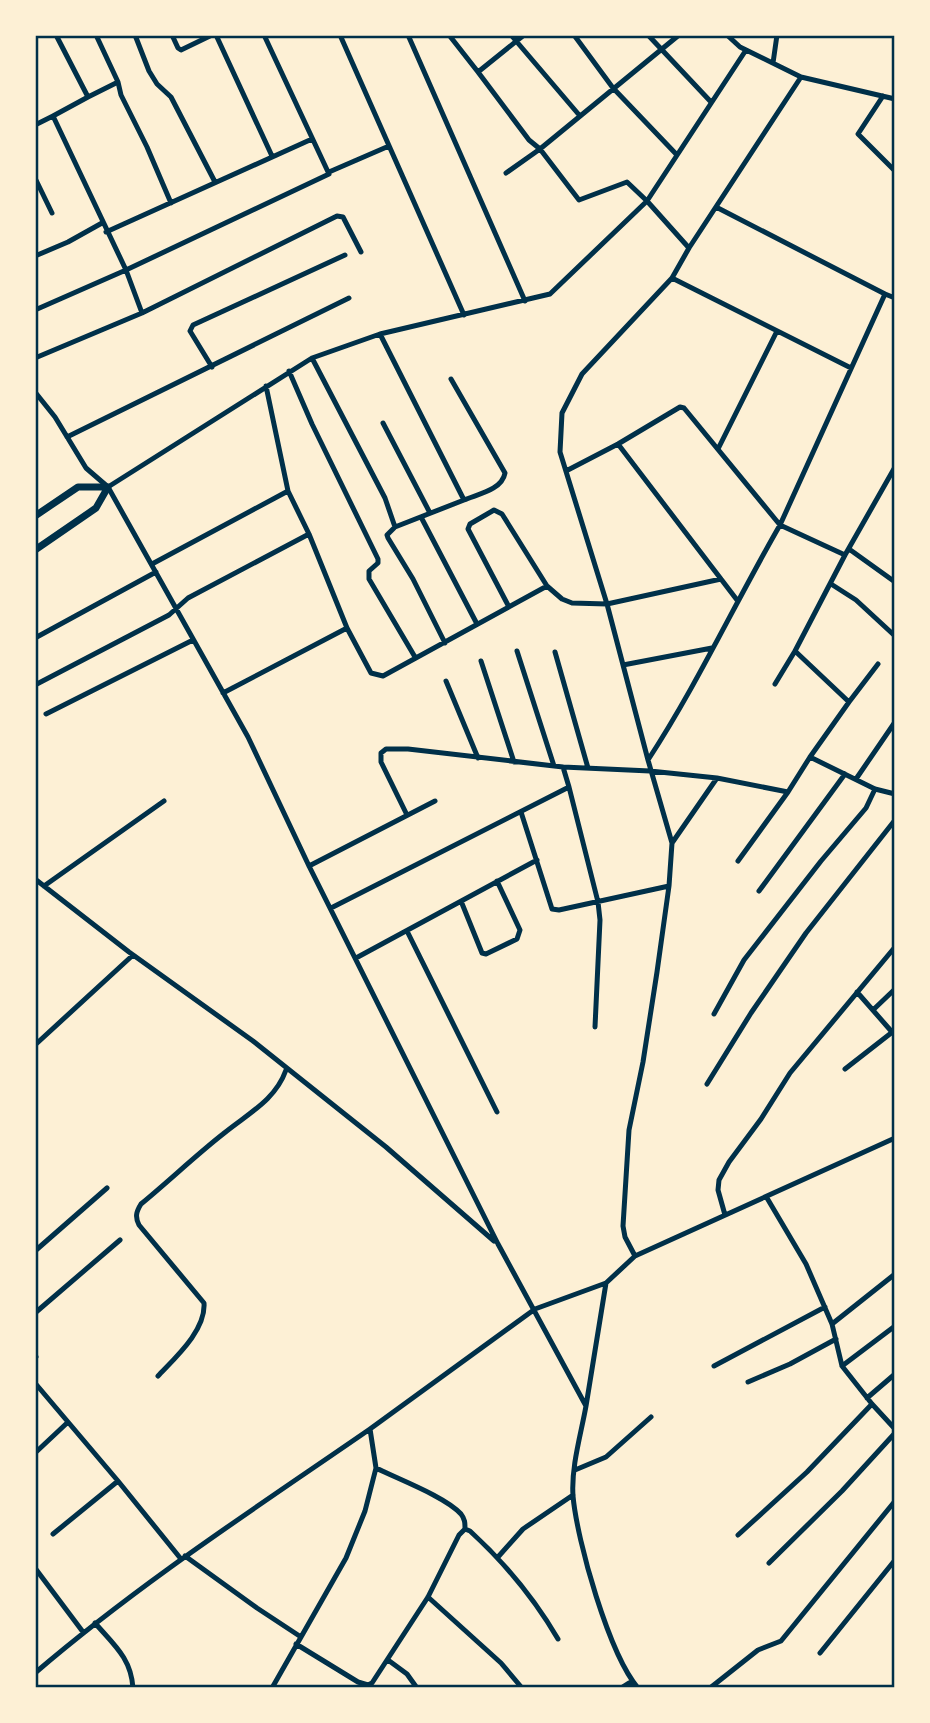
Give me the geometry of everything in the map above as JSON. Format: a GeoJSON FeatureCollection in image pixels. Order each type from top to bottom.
{"type":"FeatureCollection","features":[{"type":"Feature","properties":{"kind":"street"},"geometry":{"type":"LineString","coordinates":[[55,35],[88,97]]}},
{"type":"Feature","properties":{"kind":"street"},"geometry":{"type":"LineString","coordinates":[[96,35],[171,203]]}},
{"type":"Feature","properties":{"kind":"street"},"geometry":{"type":"LineString","coordinates":[[135,35],[149,71],[157,84],[168,93],[215,182]]}},
{"type":"Feature","properties":{"kind":"street"},"geometry":{"type":"LineString","coordinates":[[172,35],[181,50],[214,35],[272,156]]}},
{"type":"Feature","properties":{"kind":"street"},"geometry":{"type":"LineString","coordinates":[[264,35],[329,172]]}},
{"type":"Feature","properties":{"kind":"street"},"geometry":{"type":"LineString","coordinates":[[340,35],[464,315]]}},
{"type":"Feature","properties":{"kind":"street"},"geometry":{"type":"LineString","coordinates":[[408,35],[525,301]]}},
{"type":"Feature","properties":{"kind":"street"},"geometry":{"type":"LineString","coordinates":[[449,35],[529,140],[540,149],[579,200],[627,182],[689,248]]}},
{"type":"Feature","properties":{"kind":"street"},"geometry":{"type":"LineString","coordinates":[[511,35],[580,116]]}},
{"type":"Feature","properties":{"kind":"street"},"geometry":{"type":"LineString","coordinates":[[478,72],[524,35]]}},
{"type":"Feature","properties":{"kind":"street"},"geometry":{"type":"LineString","coordinates":[[574,35],[613,88],[677,155]]}},
{"type":"Feature","properties":{"kind":"street"},"geometry":{"type":"LineString","coordinates":[[648,35],[711,102]]}},
{"type":"Feature","properties":{"kind":"street"},"geometry":{"type":"LineString","coordinates":[[506,173],[540,149],[679,35]]}},
{"type":"Feature","properties":{"kind":"street"},"geometry":{"type":"LineString","coordinates":[[727,35],[746,50],[801,77],[895,99]]}},
{"type":"Feature","properties":{"kind":"street"},"geometry":{"type":"LineString","coordinates":[[773,63],[777,35]]}},
{"type":"Feature","properties":{"kind":"street"},"geometry":{"type":"LineString","coordinates":[[35,550],[96,508],[107,487],[312,358],[380,334],[550,294],[647,201],[746,50]]}},
{"type":"Feature","properties":{"kind":"street"},"geometry":{"type":"LineString","coordinates":[[635,1256],[625,1237],[623,1226],[629,1130],[643,1062],[669,886],[672,843],[650,771],[607,604],[560,452],[562,413],[582,374],[673,278],[689,248],[801,77]]}},
{"type":"Feature","properties":{"kind":"street"},"geometry":{"type":"LineString","coordinates":[[35,125],[118,82]]}},
{"type":"Feature","properties":{"kind":"street"},"geometry":{"type":"LineString","coordinates":[[883,96],[858,134],[895,171]]}},
{"type":"Feature","properties":{"kind":"street"},"geometry":{"type":"LineString","coordinates":[[53,116],[126,270],[142,313]]}},
{"type":"Feature","properties":{"kind":"street"},"geometry":{"type":"LineString","coordinates":[[106,232],[312,139]]}},
{"type":"Feature","properties":{"kind":"street"},"geometry":{"type":"LineString","coordinates":[[35,310],[389,146]]}},
{"type":"Feature","properties":{"kind":"street"},"geometry":{"type":"LineString","coordinates":[[35,178],[51,213]]}},
{"type":"Feature","properties":{"kind":"street"},"geometry":{"type":"LineString","coordinates":[[716,207],[895,298]]}},
{"type":"Feature","properties":{"kind":"street"},"geometry":{"type":"LineString","coordinates":[[35,358],[142,313],[337,216],[343,217],[347,222],[361,252]]}},
{"type":"Feature","properties":{"kind":"street"},"geometry":{"type":"LineString","coordinates":[[35,256],[102,223]]}},
{"type":"Feature","properties":{"kind":"street"},"geometry":{"type":"LineString","coordinates":[[212,367],[190,331],[193,325],[345,255]]}},
{"type":"Feature","properties":{"kind":"street"},"geometry":{"type":"LineString","coordinates":[[673,278],[851,368]]}},
{"type":"Feature","properties":{"kind":"street"},"geometry":{"type":"LineString","coordinates":[[648,760],[682,708],[737,600],[780,525],[885,294]]}},
{"type":"Feature","properties":{"kind":"street"},"geometry":{"type":"LineString","coordinates":[[67,437],[349,298]]}},
{"type":"Feature","properties":{"kind":"street"},"geometry":{"type":"LineString","coordinates":[[718,449],[777,331]]}},
{"type":"Feature","properties":{"kind":"street"},"geometry":{"type":"LineString","coordinates":[[380,334],[464,500]]}},
{"type":"Feature","properties":{"kind":"street"},"geometry":{"type":"LineString","coordinates":[[312,358],[385,498],[395,527]]}},
{"type":"Feature","properties":{"kind":"street"},"geometry":{"type":"LineString","coordinates":[[289,371],[378,559],[378,563],[369,571],[369,579],[415,657]]}},
{"type":"Feature","properties":{"kind":"street"},"geometry":{"type":"LineString","coordinates":[[445,643],[413,579],[388,538],[395,527],[493,489],[504,480],[505,473],[451,379]]}},
{"type":"Feature","properties":{"kind":"street"},"geometry":{"type":"LineString","coordinates":[[266,386],[288,491],[309,534],[347,628],[371,673],[383,676],[547,586]]}},
{"type":"Feature","properties":{"kind":"street"},"geometry":{"type":"LineString","coordinates":[[35,392],[86,468],[107,487],[254,748],[309,866],[498,1244],[586,1406]]}},
{"type":"Feature","properties":{"kind":"street"},"geometry":{"type":"LineString","coordinates":[[566,471],[680,407],[686,410],[780,525],[847,552],[894,578]]}},
{"type":"Feature","properties":{"kind":"street"},"geometry":{"type":"LineString","coordinates":[[383,423],[430,513]]}},
{"type":"Feature","properties":{"kind":"street"},"geometry":{"type":"LineString","coordinates":[[618,444],[737,600]]}},
{"type":"Feature","properties":{"kind":"street"},"geometry":{"type":"LineString","coordinates":[[775,684],[895,467]]}},
{"type":"Feature","properties":{"kind":"street"},"geometry":{"type":"LineString","coordinates":[[35,516],[78,487],[107,487]]}},
{"type":"Feature","properties":{"kind":"street"},"geometry":{"type":"LineString","coordinates":[[152,565],[288,491]]}},
{"type":"Feature","properties":{"kind":"street"},"geometry":{"type":"LineString","coordinates":[[509,607],[468,529],[470,524],[494,510],[502,513],[547,586],[562,599],[572,603],[607,604],[721,579]]}},
{"type":"Feature","properties":{"kind":"street"},"geometry":{"type":"LineString","coordinates":[[421,517],[477,624]]}},
{"type":"Feature","properties":{"kind":"street"},"geometry":{"type":"LineString","coordinates":[[35,685],[177,610],[188,598],[309,534]]}},
{"type":"Feature","properties":{"kind":"street"},"geometry":{"type":"LineString","coordinates":[[35,638],[156,572]]}},
{"type":"Feature","properties":{"kind":"street"},"geometry":{"type":"LineString","coordinates":[[831,584],[856,600],[895,636]]}},
{"type":"Feature","properties":{"kind":"street"},"geometry":{"type":"LineString","coordinates":[[223,693],[347,628]]}},
{"type":"Feature","properties":{"kind":"street"},"geometry":{"type":"LineString","coordinates":[[46,714],[193,640]]}},
{"type":"Feature","properties":{"kind":"street"},"geometry":{"type":"LineString","coordinates":[[623,665],[712,649]]}},
{"type":"Feature","properties":{"kind":"street"},"geometry":{"type":"LineString","coordinates":[[795,651],[849,702]]}},
{"type":"Feature","properties":{"kind":"street"},"geometry":{"type":"LineString","coordinates":[[517,652],[554,766]]}},
{"type":"Feature","properties":{"kind":"street"},"geometry":{"type":"LineString","coordinates":[[555,652],[588,768]]}},
{"type":"Feature","properties":{"kind":"street"},"geometry":{"type":"LineString","coordinates":[[481,661],[514,762]]}},
{"type":"Feature","properties":{"kind":"street"},"geometry":{"type":"LineString","coordinates":[[738,861],[878,664]]}},
{"type":"Feature","properties":{"kind":"street"},"geometry":{"type":"LineString","coordinates":[[446,681],[478,758]]}},
{"type":"Feature","properties":{"kind":"street"},"geometry":{"type":"LineString","coordinates":[[856,779],[895,722]]}},
{"type":"Feature","properties":{"kind":"street"},"geometry":{"type":"LineString","coordinates":[[407,814],[381,762],[381,753],[386,749],[408,749],[564,767],[650,771],[717,778],[788,792]]}},
{"type":"Feature","properties":{"kind":"street"},"geometry":{"type":"LineString","coordinates":[[810,757],[875,789],[895,794]]}},
{"type":"Feature","properties":{"kind":"street"},"geometry":{"type":"LineString","coordinates":[[564,767],[598,902],[600,920],[595,1027]]}},
{"type":"Feature","properties":{"kind":"street"},"geometry":{"type":"LineString","coordinates":[[759,891],[845,774]]}},
{"type":"Feature","properties":{"kind":"street"},"geometry":{"type":"LineString","coordinates":[[672,843],[717,778]]}},
{"type":"Feature","properties":{"kind":"street"},"geometry":{"type":"LineString","coordinates":[[331,908],[569,787]]}},
{"type":"Feature","properties":{"kind":"street"},"geometry":{"type":"LineString","coordinates":[[715,1014],[744,960],[805,880],[866,808],[875,789]]}},
{"type":"Feature","properties":{"kind":"street"},"geometry":{"type":"LineString","coordinates":[[44,886],[164,801]]}},
{"type":"Feature","properties":{"kind":"street"},"geometry":{"type":"LineString","coordinates":[[309,866],[435,801]]}},
{"type":"Feature","properties":{"kind":"street"},"geometry":{"type":"LineString","coordinates":[[521,812],[552,909],[556,911],[669,886]]}},
{"type":"Feature","properties":{"kind":"street"},"geometry":{"type":"LineString","coordinates":[[707,1084],[751,1013],[806,933],[895,820]]}},
{"type":"Feature","properties":{"kind":"street"},"geometry":{"type":"LineString","coordinates":[[356,958],[537,860]]}},
{"type":"Feature","properties":{"kind":"street"},"geometry":{"type":"LineString","coordinates":[[35,879],[253,1041],[286,1070],[386,1147],[498,1244]]}},
{"type":"Feature","properties":{"kind":"street"},"geometry":{"type":"LineString","coordinates":[[461,901],[482,953],[486,954],[517,939],[520,930],[497,881]]}},
{"type":"Feature","properties":{"kind":"street"},"geometry":{"type":"LineString","coordinates":[[407,931],[497,1112]]}},
{"type":"Feature","properties":{"kind":"street"},"geometry":{"type":"LineString","coordinates":[[725,1215],[718,1190],[719,1180],[729,1163],[790,1073],[895,947]]}},
{"type":"Feature","properties":{"kind":"street"},"geometry":{"type":"LineString","coordinates":[[35,1045],[134,955]]}},
{"type":"Feature","properties":{"kind":"street"},"geometry":{"type":"LineString","coordinates":[[873,1010],[895,989]]}},
{"type":"Feature","properties":{"kind":"street"},"geometry":{"type":"LineString","coordinates":[[845,1069],[893,1031],[857,992]]}},
{"type":"Feature","properties":{"kind":"street"},"geometry":{"type":"LineString","coordinates":[[158,1376],[200,1326],[205,1315],[204,1303],[139,1225],[136,1219],[137,1211],[141,1204],[222,1134],[262,1106],[283,1080],[286,1070]]}},
{"type":"Feature","properties":{"kind":"street"},"geometry":{"type":"LineString","coordinates":[[35,1673],[83,1632],[183,1558],[370,1429],[535,1309],[606,1283],[635,1256],[895,1138]]}},
{"type":"Feature","properties":{"kind":"street"},"geometry":{"type":"LineString","coordinates":[[35,1251],[107,1188]]}},
{"type":"Feature","properties":{"kind":"street"},"geometry":{"type":"LineString","coordinates":[[766,1198],[806,1264],[832,1324],[842,1366],[895,1430],[842,1491],[769,1563]]}},
{"type":"Feature","properties":{"kind":"street"},"geometry":{"type":"LineString","coordinates":[[35,1313],[120,1240]]}},
{"type":"Feature","properties":{"kind":"street"},"geometry":{"type":"LineString","coordinates":[[832,1324],[895,1275]]}},
{"type":"Feature","properties":{"kind":"street"},"geometry":{"type":"LineString","coordinates":[[606,1283],[573,1495],[586,1561],[607,1626],[621,1662],[638,1688]]}},
{"type":"Feature","properties":{"kind":"street"},"geometry":{"type":"LineString","coordinates":[[714,1366],[825,1307]]}},
{"type":"Feature","properties":{"kind":"street"},"geometry":{"type":"LineString","coordinates":[[842,1366],[895,1326]]}},
{"type":"Feature","properties":{"kind":"street"},"geometry":{"type":"LineString","coordinates":[[748,1382],[790,1364],[836,1339]]}},
{"type":"Feature","properties":{"kind":"street"},"geometry":{"type":"LineString","coordinates":[[867,1398],[895,1374]]}},
{"type":"Feature","properties":{"kind":"street"},"geometry":{"type":"LineString","coordinates":[[35,1383],[183,1558],[301,1637]]}},
{"type":"Feature","properties":{"kind":"street"},"geometry":{"type":"LineString","coordinates":[[738,1535],[807,1472],[872,1404]]}},
{"type":"Feature","properties":{"kind":"street"},"geometry":{"type":"LineString","coordinates":[[576,1470],[597,1462],[616,1450],[651,1418]]}},
{"type":"Feature","properties":{"kind":"street"},"geometry":{"type":"LineString","coordinates":[[35,1453],[67,1423]]}},
{"type":"Feature","properties":{"kind":"street"},"geometry":{"type":"LineString","coordinates":[[272,1688],[346,1558],[365,1511],[376,1468],[370,1429]]}},
{"type":"Feature","properties":{"kind":"street"},"geometry":{"type":"LineString","coordinates":[[296,1644],[368,1686],[376,1678],[428,1597],[459,1535],[465,1530],[466,1521],[447,1503],[376,1468]]}},
{"type":"Feature","properties":{"kind":"street"},"geometry":{"type":"LineString","coordinates":[[53,1534],[118,1481]]}},
{"type":"Feature","properties":{"kind":"street"},"geometry":{"type":"LineString","coordinates":[[498,1557],[538,1518],[573,1495]]}},
{"type":"Feature","properties":{"kind":"street"},"geometry":{"type":"LineString","coordinates":[[710,1688],[758,1650],[780,1641],[895,1501]]}},
{"type":"Feature","properties":{"kind":"street"},"geometry":{"type":"LineString","coordinates":[[465,1530],[470,1531],[498,1557],[538,1606],[558,1639]]}},
{"type":"Feature","properties":{"kind":"street"},"geometry":{"type":"LineString","coordinates":[[820,1653],[895,1560]]}},
{"type":"Feature","properties":{"kind":"street"},"geometry":{"type":"LineString","coordinates":[[35,1568],[83,1632]]}},
{"type":"Feature","properties":{"kind":"street"},"geometry":{"type":"LineString","coordinates":[[428,1597],[500,1663],[522,1688]]}},
{"type":"Feature","properties":{"kind":"street"},"geometry":{"type":"LineString","coordinates":[[95,1623],[128,1663],[133,1688]]}},
{"type":"Feature","properties":{"kind":"street"},"geometry":{"type":"LineString","coordinates":[[388,1660],[407,1674],[417,1688]]}},
{"type":"Feature","properties":{"kind":"street"},"geometry":{"type":"LineString","coordinates":[[621,1688],[632,1681]]}}]}
